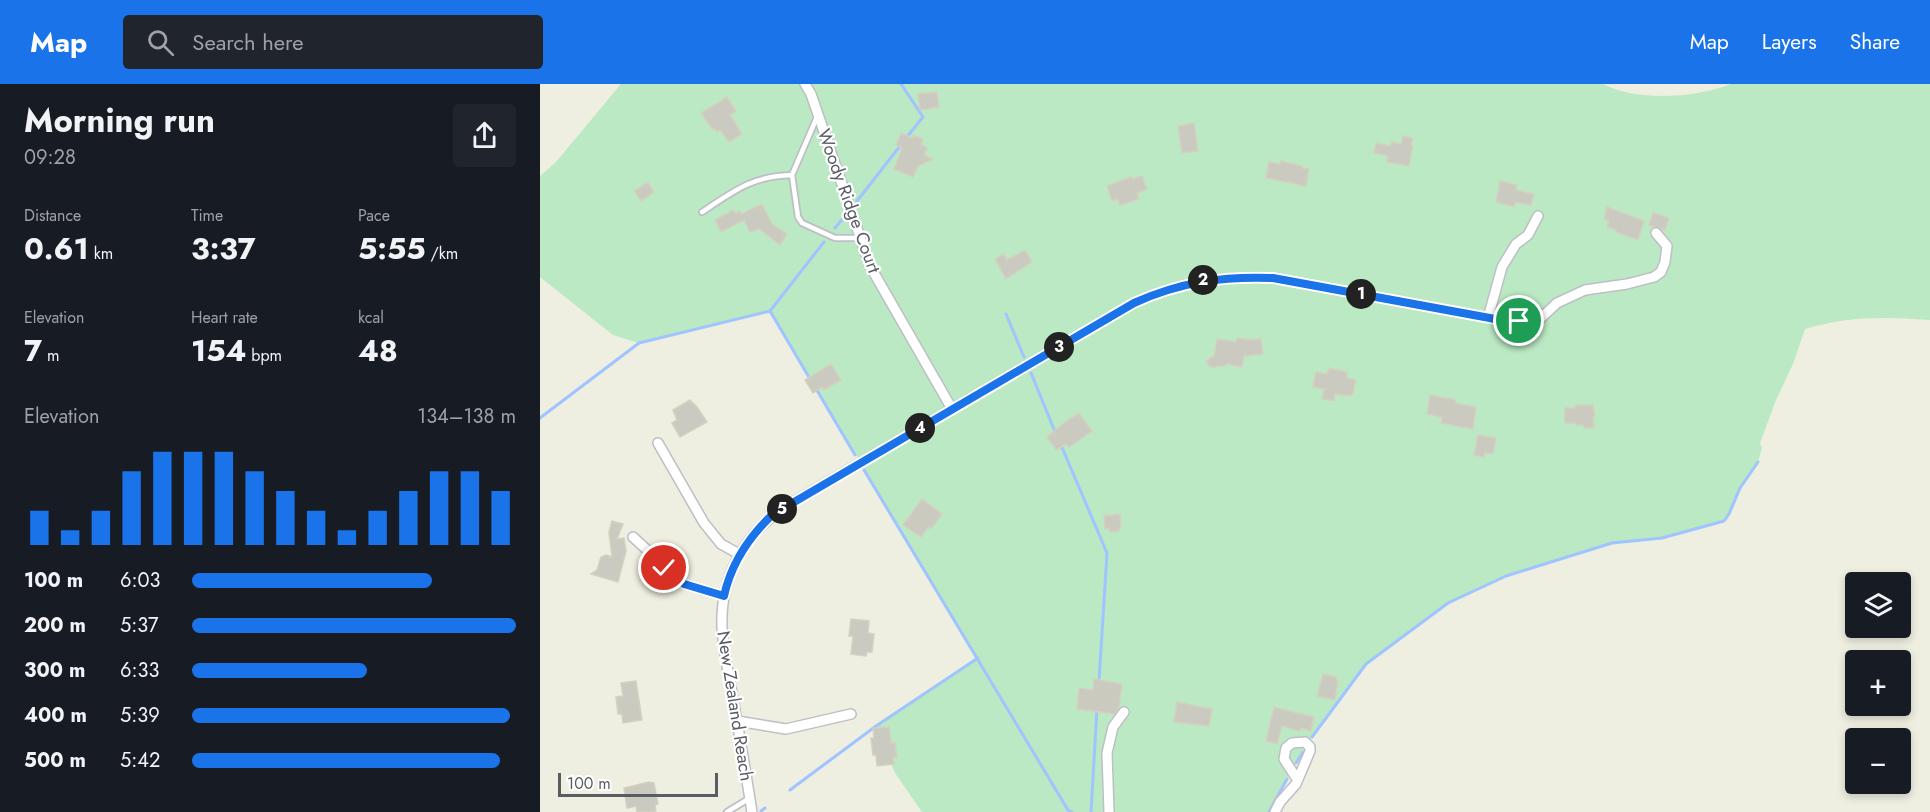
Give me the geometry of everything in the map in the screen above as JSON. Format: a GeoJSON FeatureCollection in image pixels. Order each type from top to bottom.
{"type":"FeatureCollection","features":[{"type":"Feature","properties":{"kind":"street","name":"Woody Ridge Court"},"geometry":{"type":"LineString","coordinates":[[805,84],[877,280],[952,409]]}},
{"type":"Feature","properties":{"kind":"street"},"geometry":{"type":"LineString","coordinates":[[1488,318],[1502,267],[1516,244],[1528,235],[1538,216]]}},
{"type":"Feature","properties":{"kind":"street","name":"New Zealand Reach"},"geometry":{"type":"LineString","coordinates":[[752,812],[723,635],[724,596],[732,568],[739,554],[762,525],[778,511],[1134,303],[1173,287],[1213,279],[1273,278],[1488,318],[1519,321],[1542,317],[1557,303],[1585,290],[1627,284],[1654,277],[1661,272],[1667,246],[1656,233]]}},
{"type":"Feature","properties":{"kind":"street"},"geometry":{"type":"LineString","coordinates":[[658,443],[704,523],[721,544],[739,554]]}},
{"type":"Feature","properties":{"kind":"street"},"geometry":{"type":"LineString","coordinates":[[633,537],[684,584],[724,596]]}},
{"type":"Feature","properties":{"kind":"street"},"geometry":{"type":"LineString","coordinates":[[1109,812],[1107,753],[1113,727],[1124,712]]}},
{"type":"Feature","properties":{"kind":"street"},"geometry":{"type":"LineString","coordinates":[[737,721],[786,729],[851,714]]}},
{"type":"Feature","properties":{"kind":"street"},"geometry":{"type":"LineString","coordinates":[[1275,812],[1298,780]]}},
{"type":"Feature","properties":{"kind":"lane"},"geometry":{"type":"LineString","coordinates":[[818,115],[792,175],[798,217],[802,223],[835,238],[861,238]]}},
{"type":"Feature","properties":{"kind":"lane"},"geometry":{"type":"LineString","coordinates":[[702,212],[754,180],[777,175],[792,175]]}},
{"type":"Feature","properties":{"kind":"lane"},"geometry":{"type":"LineString","coordinates":[[727,812],[750,798]]}},
{"type":"Feature","properties":{"kind":"green space"},"geometry":{"type":"Polygon","coordinates":[[[621,84],[1603,84],[1632,94],[1667,96],[1717,89],[1731,84],[1930,84],[1930,320],[1867,318],[1805,329],[1760,443],[1762,448],[1758,462],[1740,488],[1724,521],[1662,538],[1613,543],[1506,576],[1448,603],[1366,664],[1301,753],[1269,812],[922,812],[895,773],[876,726],[977,657],[770,311],[639,343],[613,335],[540,277],[540,176],[556,162],[621,84]]]}},
{"type":"Feature","properties":{"kind":"building"},"geometry":{"type":"Polygon","coordinates":[[[937,92],[939,107],[920,110],[918,94],[937,92]]]}},
{"type":"Feature","properties":{"kind":"building"},"geometry":{"type":"Polygon","coordinates":[[[727,97],[736,111],[730,115],[742,134],[729,142],[720,130],[717,132],[714,128],[712,129],[701,113],[727,97]]]}},
{"type":"Feature","properties":{"kind":"building"},"geometry":{"type":"Polygon","coordinates":[[[1194,123],[1198,151],[1182,153],[1178,126],[1194,123]]]}},
{"type":"Feature","properties":{"kind":"building"},"geometry":{"type":"Polygon","coordinates":[[[901,133],[912,138],[913,135],[923,139],[921,144],[927,148],[924,155],[933,159],[918,166],[913,177],[894,169],[902,148],[896,145],[901,133]]]}},
{"type":"Feature","properties":{"kind":"building"},"geometry":{"type":"Polygon","coordinates":[[[1403,136],[1413,138],[1409,166],[1387,162],[1388,156],[1374,153],[1376,143],[1390,146],[1392,142],[1401,144],[1403,136]]]}},
{"type":"Feature","properties":{"kind":"building"},"geometry":{"type":"Polygon","coordinates":[[[1281,161],[1309,169],[1306,186],[1266,178],[1269,162],[1280,164],[1281,161]]]}},
{"type":"Feature","properties":{"kind":"building"},"geometry":{"type":"Polygon","coordinates":[[[1142,176],[1147,189],[1137,193],[1139,199],[1120,205],[1118,199],[1112,201],[1107,186],[1131,177],[1132,179],[1142,176]]]}},
{"type":"Feature","properties":{"kind":"building"},"geometry":{"type":"Polygon","coordinates":[[[1500,181],[1517,185],[1516,190],[1534,194],[1531,205],[1515,202],[1514,207],[1496,202],[1500,181]]]}},
{"type":"Feature","properties":{"kind":"building"},"geometry":{"type":"Polygon","coordinates":[[[648,182],[654,192],[641,201],[634,191],[648,182]]]}},
{"type":"Feature","properties":{"kind":"building"},"geometry":{"type":"Polygon","coordinates":[[[762,204],[772,224],[787,234],[780,245],[759,229],[750,232],[744,220],[721,232],[715,220],[733,210],[735,213],[740,211],[741,214],[762,204]]]}},
{"type":"Feature","properties":{"kind":"building"},"geometry":{"type":"Polygon","coordinates":[[[1607,207],[1644,221],[1638,240],[1607,227],[1609,221],[1604,219],[1607,207]]]}},
{"type":"Feature","properties":{"kind":"building"},"geometry":{"type":"Polygon","coordinates":[[[1653,213],[1669,218],[1665,230],[1649,225],[1653,213]]]}},
{"type":"Feature","properties":{"kind":"building"},"geometry":{"type":"Polygon","coordinates":[[[1025,250],[1032,262],[1006,279],[995,259],[1004,254],[1007,260],[1025,250]]]}},
{"type":"Feature","properties":{"kind":"building"},"geometry":{"type":"Polygon","coordinates":[[[1237,338],[1261,339],[1263,354],[1244,356],[1242,367],[1228,364],[1216,368],[1209,366],[1206,361],[1214,356],[1217,339],[1236,342],[1237,338]]]}},
{"type":"Feature","properties":{"kind":"building"},"geometry":{"type":"Polygon","coordinates":[[[831,364],[841,380],[824,390],[822,387],[813,393],[805,380],[831,364]]]}},
{"type":"Feature","properties":{"kind":"building"},"geometry":{"type":"Polygon","coordinates":[[[1329,368],[1347,372],[1347,378],[1356,380],[1351,396],[1335,394],[1334,401],[1322,399],[1324,389],[1313,387],[1316,372],[1327,374],[1329,368]]]}},
{"type":"Feature","properties":{"kind":"building"},"geometry":{"type":"Polygon","coordinates":[[[1430,395],[1476,407],[1473,429],[1441,423],[1442,417],[1427,414],[1430,395]]]}},
{"type":"Feature","properties":{"kind":"building"},"geometry":{"type":"Polygon","coordinates":[[[690,400],[707,422],[680,437],[672,423],[677,420],[673,410],[690,400]]]}},
{"type":"Feature","properties":{"kind":"building"},"geometry":{"type":"Polygon","coordinates":[[[1575,405],[1593,405],[1594,428],[1584,428],[1583,425],[1576,425],[1576,423],[1565,423],[1565,408],[1575,408],[1575,405]]]}},
{"type":"Feature","properties":{"kind":"building"},"geometry":{"type":"Polygon","coordinates":[[[1079,413],[1092,431],[1069,447],[1066,444],[1056,450],[1047,437],[1079,413]]]}},
{"type":"Feature","properties":{"kind":"building"},"geometry":{"type":"Polygon","coordinates":[[[1478,435],[1496,438],[1493,454],[1485,453],[1484,457],[1474,455],[1478,435]]]}},
{"type":"Feature","properties":{"kind":"building"},"geometry":{"type":"Polygon","coordinates":[[[922,499],[942,514],[931,529],[928,527],[921,537],[903,525],[922,499]]]}},
{"type":"Feature","properties":{"kind":"building"},"geometry":{"type":"Polygon","coordinates":[[[1120,514],[1119,531],[1110,532],[1109,528],[1105,529],[1104,516],[1120,514]]]}},
{"type":"Feature","properties":{"kind":"building"},"geometry":{"type":"Polygon","coordinates":[[[612,521],[623,524],[617,539],[624,538],[626,551],[618,582],[591,574],[597,570],[601,557],[606,555],[612,557],[609,532],[612,521]]]}},
{"type":"Feature","properties":{"kind":"building"},"geometry":{"type":"Polygon","coordinates":[[[851,619],[869,621],[868,633],[874,634],[872,652],[867,652],[866,656],[851,654],[853,636],[849,636],[851,619]]]}},
{"type":"Feature","properties":{"kind":"building"},"geometry":{"type":"Polygon","coordinates":[[[1323,674],[1337,677],[1335,700],[1317,696],[1323,674]]]}},
{"type":"Feature","properties":{"kind":"building"},"geometry":{"type":"Polygon","coordinates":[[[1094,679],[1122,684],[1119,707],[1115,714],[1077,709],[1079,688],[1093,690],[1094,679]]]}},
{"type":"Feature","properties":{"kind":"building"},"geometry":{"type":"Polygon","coordinates":[[[636,681],[642,720],[623,723],[622,714],[618,714],[616,697],[623,696],[621,683],[636,681]]]}},
{"type":"Feature","properties":{"kind":"building"},"geometry":{"type":"Polygon","coordinates":[[[1177,702],[1212,709],[1209,726],[1174,722],[1177,702]]]}},
{"type":"Feature","properties":{"kind":"building"},"geometry":{"type":"Polygon","coordinates":[[[1274,707],[1314,717],[1311,731],[1301,728],[1300,731],[1282,726],[1277,744],[1266,741],[1274,707]]]}},
{"type":"Feature","properties":{"kind":"building"},"geometry":{"type":"Polygon","coordinates":[[[889,727],[891,743],[895,743],[897,757],[893,757],[894,764],[877,766],[871,738],[874,738],[873,728],[889,727]]]}},
{"type":"Feature","properties":{"kind":"building"},"geometry":{"type":"Polygon","coordinates":[[[649,782],[654,783],[658,804],[655,805],[656,812],[637,812],[636,806],[627,808],[624,788],[649,782]]]}},
{"type":"Feature","properties":{"kind":"waterway"},"geometry":{"type":"LineString","coordinates":[[901,84],[923,117],[906,138]]}},
{"type":"Feature","properties":{"kind":"waterway"},"geometry":{"type":"LineString","coordinates":[[857,201],[900,146]]}},
{"type":"Feature","properties":{"kind":"waterway"},"geometry":{"type":"LineString","coordinates":[[835,228],[845,216]]}},
{"type":"Feature","properties":{"kind":"waterway"},"geometry":{"type":"LineString","coordinates":[[540,418],[639,343],[770,311],[824,242]]}},
{"type":"Feature","properties":{"kind":"waterway"},"geometry":{"type":"LineString","coordinates":[[770,311],[810,379]]}},
{"type":"Feature","properties":{"kind":"waterway"},"geometry":{"type":"LineString","coordinates":[[1006,314],[1024,357]]}},
{"type":"Feature","properties":{"kind":"waterway"},"geometry":{"type":"LineString","coordinates":[[1031,373],[1056,434]]}},
{"type":"Feature","properties":{"kind":"waterway"},"geometry":{"type":"LineString","coordinates":[[815,387],[855,455]]}},
{"type":"Feature","properties":{"kind":"waterway"},"geometry":{"type":"LineString","coordinates":[[1061,445],[1107,553],[1099,681]]}},
{"type":"Feature","properties":{"kind":"waterway"},"geometry":{"type":"LineString","coordinates":[[1312,737],[1366,664],[1448,603],[1506,576],[1612,543],[1662,538],[1724,521],[1740,488],[1758,462]]}},
{"type":"Feature","properties":{"kind":"waterway"},"geometry":{"type":"LineString","coordinates":[[864,470],[1068,810],[1072,812]]}},
{"type":"Feature","properties":{"kind":"waterway"},"geometry":{"type":"LineString","coordinates":[[790,790],[876,726],[978,658]]}},
{"type":"Feature","properties":{"kind":"waterway"},"geometry":{"type":"LineString","coordinates":[[1091,812],[1097,709]]}},
{"type":"Feature","properties":{"kind":"waterway"},"geometry":{"type":"LineString","coordinates":[[1296,763],[1303,752]]}},
{"type":"Feature","properties":{"kind":"waterway"},"geometry":{"type":"LineString","coordinates":[[1269,812],[1287,779]]}},
{"type":"Feature","properties":{"kind":"waterway"},"geometry":{"type":"LineString","coordinates":[[761,811],[765,808]]}},
{"type":"Feature","properties":{"kind":"route"},"geometry":{"type":"LineString","coordinates":[[664,568],[684,584],[724,596],[732,568],[739,554],[772,515],[1134,303],[1173,287],[1213,279],[1273,278],[1506,321],[1519,321]]}}]}
